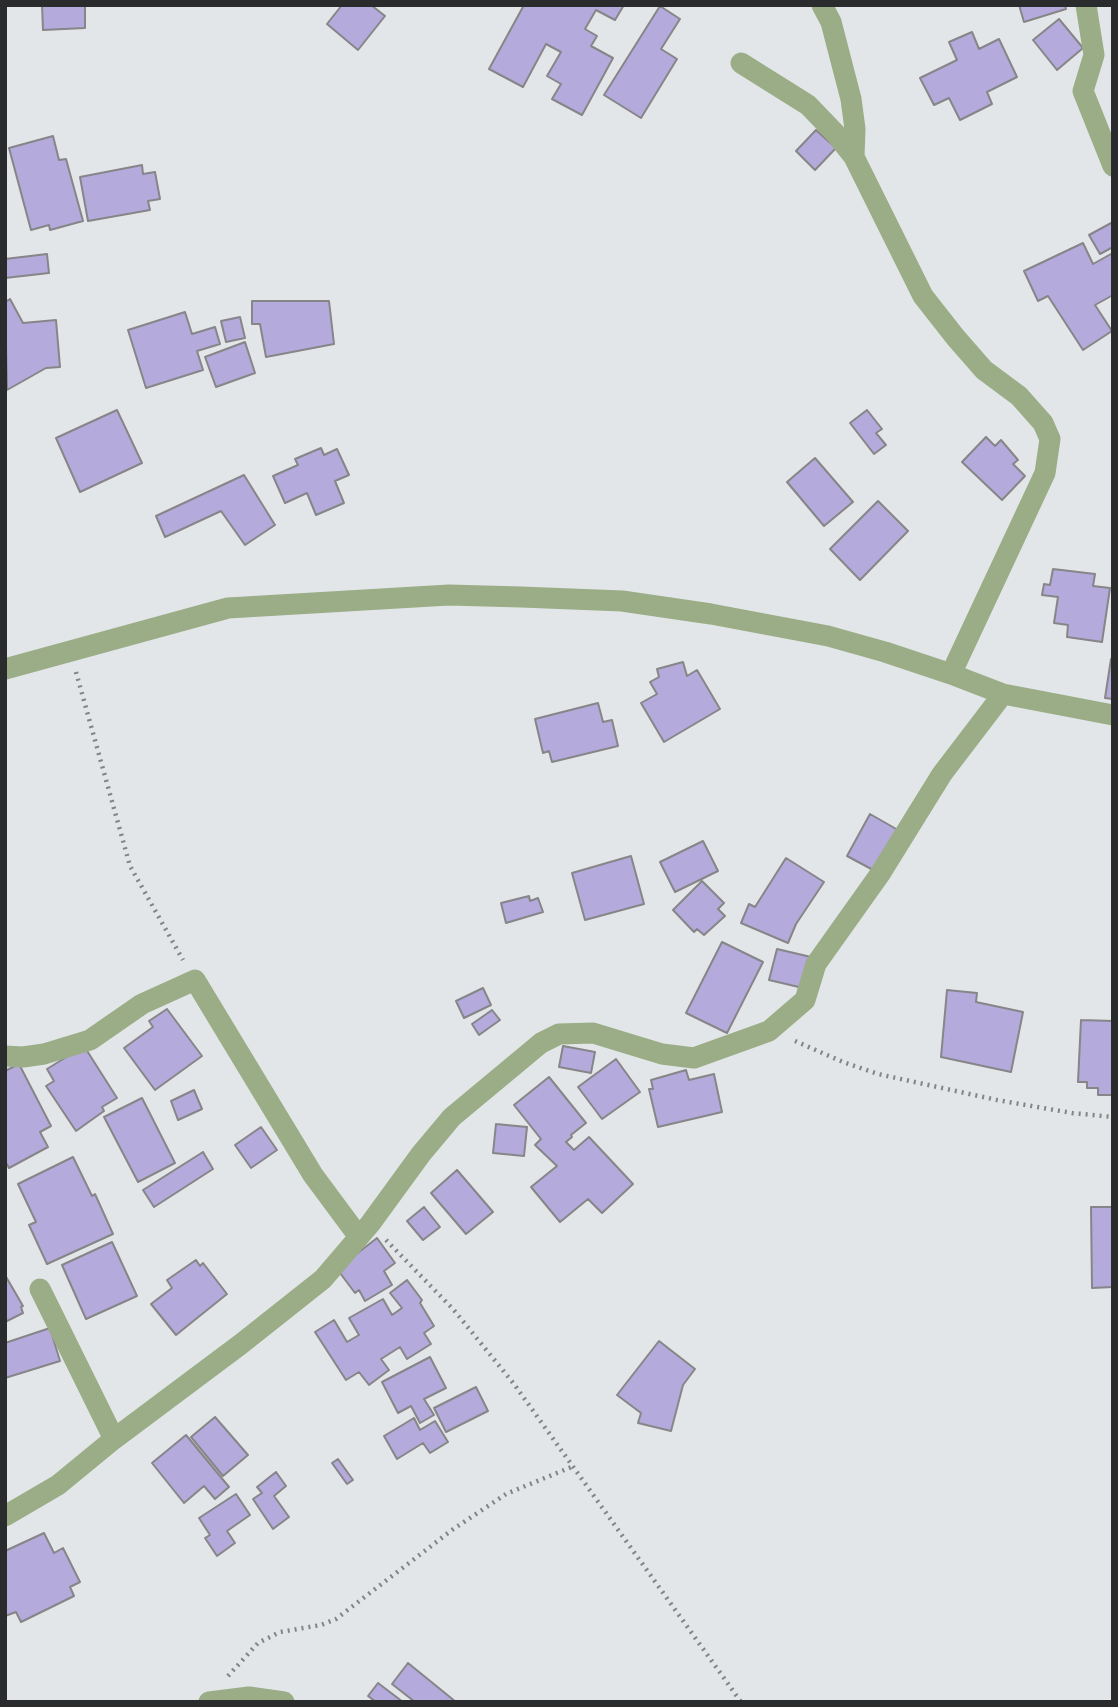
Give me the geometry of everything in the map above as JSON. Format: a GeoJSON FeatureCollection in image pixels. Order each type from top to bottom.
{"type":"FeatureCollection","features":[{"type":"Feature","properties":{"kind":"street"},"geometry":{"type":"LineString","coordinates":[[822,5],[831,22],[851,99],[855,130],[854,157]]}},
{"type":"Feature","properties":{"kind":"street"},"geometry":{"type":"LineString","coordinates":[[1086,5],[1094,55],[1083,91],[1113,166]]}},
{"type":"Feature","properties":{"kind":"street"},"geometry":{"type":"LineString","coordinates":[[741,63],[808,105],[835,133],[854,157],[923,296],[984,370],[1019,396],[1043,423],[1050,439],[1045,473],[951,674]]}},
{"type":"Feature","properties":{"kind":"street"},"geometry":{"type":"LineString","coordinates":[[5,669],[228,608],[449,595],[509,596],[622,601],[828,636],[885,652],[1003,694],[1113,715]]}},
{"type":"Feature","properties":{"kind":"street"},"geometry":{"type":"LineString","coordinates":[[5,1516],[58,1485],[323,1279],[365,1231],[421,1154],[452,1118],[541,1043],[559,1034],[593,1033],[662,1054],[694,1058],[769,1031],[805,1000],[816,964],[880,874],[950,762],[1003,694]]}},
{"type":"Feature","properties":{"kind":"street"},"geometry":{"type":"LineString","coordinates":[[5,1056],[44,1054],[90,1040],[142,1004],[195,980],[313,1175],[365,1231]]}},
{"type":"Feature","properties":{"kind":"street"},"geometry":{"type":"LineString","coordinates":[[40,1289],[114,1439]]}},
{"type":"Feature","properties":{"kind":"street"},"geometry":{"type":"LineString","coordinates":[[209,1702],[249,1697],[284,1702]]}},
{"type":"Feature","properties":{"kind":"path"},"geometry":{"type":"LineString","coordinates":[[71,650],[130,866],[195,980]]}},
{"type":"Feature","properties":{"kind":"path"},"geometry":{"type":"LineString","coordinates":[[769,1031],[878,1074],[997,1100],[1113,1117]]}},
{"type":"Feature","properties":{"kind":"path"},"geometry":{"type":"LineString","coordinates":[[365,1231],[453,1309],[514,1384],[741,1702]]}},
{"type":"Feature","properties":{"kind":"path"},"geometry":{"type":"LineString","coordinates":[[221,1682],[258,1643],[280,1632],[336,1619],[452,1531],[506,1494],[574,1466]]}},
{"type":"Feature","properties":{"kind":"building"},"geometry":{"type":"Polygon","coordinates":[[[42,5],[85,5],[85,28],[43,30],[42,5]]]}},
{"type":"Feature","properties":{"kind":"building"},"geometry":{"type":"Polygon","coordinates":[[[342,5],[371,5],[385,16],[358,50],[327,24],[342,5]]]}},
{"type":"Feature","properties":{"kind":"building"},"geometry":{"type":"Polygon","coordinates":[[[524,5],[624,5],[615,20],[596,10],[585,29],[597,36],[591,46],[613,58],[582,115],[552,99],[561,84],[547,76],[561,52],[546,44],[523,87],[489,69],[524,5]]]}},
{"type":"Feature","properties":{"kind":"building"},"geometry":{"type":"Polygon","coordinates":[[[1019,5],[1065,5],[1066,9],[1024,22],[1019,5]]]}},
{"type":"Feature","properties":{"kind":"building"},"geometry":{"type":"Polygon","coordinates":[[[660,6],[680,19],[661,49],[677,59],[641,118],[604,95],[660,6]]]}},
{"type":"Feature","properties":{"kind":"building"},"geometry":{"type":"Polygon","coordinates":[[[1059,19],[1083,48],[1057,70],[1033,40],[1059,19]]]}},
{"type":"Feature","properties":{"kind":"building"},"geometry":{"type":"Polygon","coordinates":[[[972,32],[979,49],[999,39],[1017,77],[987,92],[992,104],[960,120],[949,98],[934,105],[920,78],[957,60],[949,42],[972,32]]]}},
{"type":"Feature","properties":{"kind":"building"},"geometry":{"type":"Polygon","coordinates":[[[816,130],[836,148],[815,170],[796,151],[816,130]]]}},
{"type":"Feature","properties":{"kind":"building"},"geometry":{"type":"Polygon","coordinates":[[[53,136],[59,160],[66,159],[83,221],[50,230],[49,225],[31,230],[9,148],[53,136]]]}},
{"type":"Feature","properties":{"kind":"building"},"geometry":{"type":"Polygon","coordinates":[[[142,165],[143,174],[155,172],[160,199],[148,201],[150,210],[88,221],[80,177],[142,165]]]}},
{"type":"Feature","properties":{"kind":"building"},"geometry":{"type":"Polygon","coordinates":[[[1113,222],[1113,247],[1100,254],[1089,235],[1113,222]]]}},
{"type":"Feature","properties":{"kind":"building"},"geometry":{"type":"Polygon","coordinates":[[[1083,243],[1093,264],[1111,254],[1113,256],[1113,295],[1095,305],[1112,331],[1083,350],[1048,296],[1038,301],[1024,271],[1083,243]]]}},
{"type":"Feature","properties":{"kind":"building"},"geometry":{"type":"Polygon","coordinates":[[[47,254],[49,273],[5,278],[5,259],[47,254]]]}},
{"type":"Feature","properties":{"kind":"building"},"geometry":{"type":"Polygon","coordinates":[[[10,299],[23,323],[56,320],[60,367],[46,368],[7,390],[5,302],[10,299]]]}},
{"type":"Feature","properties":{"kind":"building"},"geometry":{"type":"Polygon","coordinates":[[[252,301],[329,301],[334,344],[266,357],[260,324],[252,324],[252,301]]]}},
{"type":"Feature","properties":{"kind":"building"},"geometry":{"type":"Polygon","coordinates":[[[185,312],[192,334],[215,327],[220,344],[197,351],[203,370],[146,388],[128,330],[185,312]]]}},
{"type":"Feature","properties":{"kind":"building"},"geometry":{"type":"Polygon","coordinates":[[[240,317],[245,338],[226,342],[221,321],[240,317]]]}},
{"type":"Feature","properties":{"kind":"building"},"geometry":{"type":"Polygon","coordinates":[[[245,342],[255,373],[216,387],[205,357],[245,342]]]}},
{"type":"Feature","properties":{"kind":"building"},"geometry":{"type":"Polygon","coordinates":[[[117,410],[142,463],[80,492],[56,438],[117,410]]]}},
{"type":"Feature","properties":{"kind":"building"},"geometry":{"type":"Polygon","coordinates":[[[867,410],[882,429],[876,433],[886,445],[874,454],[850,423],[867,410]]]}},
{"type":"Feature","properties":{"kind":"building"},"geometry":{"type":"Polygon","coordinates":[[[986,437],[995,446],[1001,440],[1018,460],[1013,464],[1025,476],[1002,500],[962,462],[986,437]]]}},
{"type":"Feature","properties":{"kind":"building"},"geometry":{"type":"Polygon","coordinates":[[[321,448],[324,455],[337,449],[349,475],[335,481],[344,503],[316,515],[307,493],[285,503],[273,476],[298,465],[295,459],[321,448]]]}},
{"type":"Feature","properties":{"kind":"building"},"geometry":{"type":"Polygon","coordinates":[[[815,458],[853,502],[824,526],[787,482],[815,458]]]}},
{"type":"Feature","properties":{"kind":"building"},"geometry":{"type":"Polygon","coordinates":[[[244,475],[275,525],[245,545],[221,511],[165,537],[156,516],[244,475]]]}},
{"type":"Feature","properties":{"kind":"building"},"geometry":{"type":"Polygon","coordinates":[[[878,501],[908,531],[860,580],[830,549],[878,501]]]}},
{"type":"Feature","properties":{"kind":"building"},"geometry":{"type":"Polygon","coordinates":[[[1053,569],[1095,574],[1093,586],[1110,588],[1102,642],[1067,637],[1068,625],[1054,623],[1058,597],[1042,595],[1044,584],[1050,585],[1053,569]]]}},
{"type":"Feature","properties":{"kind":"building"},"geometry":{"type":"Polygon","coordinates":[[[1113,659],[1113,699],[1105,698],[1113,659]]]}},
{"type":"Feature","properties":{"kind":"building"},"geometry":{"type":"Polygon","coordinates":[[[683,662],[687,676],[697,670],[720,709],[664,742],[641,703],[657,694],[650,682],[659,677],[657,669],[683,662]]]}},
{"type":"Feature","properties":{"kind":"building"},"geometry":{"type":"Polygon","coordinates":[[[598,703],[603,722],[612,720],[618,746],[552,762],[549,751],[543,753],[535,719],[598,703]]]}},
{"type":"Feature","properties":{"kind":"building"},"geometry":{"type":"Polygon","coordinates":[[[870,814],[898,830],[875,871],[847,856],[870,814]]]}},
{"type":"Feature","properties":{"kind":"building"},"geometry":{"type":"Polygon","coordinates":[[[703,841],[718,871],[675,892],[660,862],[703,841]]]}},
{"type":"Feature","properties":{"kind":"building"},"geometry":{"type":"Polygon","coordinates":[[[631,856],[644,904],[585,920],[572,873],[631,856]]]}},
{"type":"Feature","properties":{"kind":"building"},"geometry":{"type":"Polygon","coordinates":[[[786,858],[824,882],[796,924],[788,943],[741,923],[749,904],[755,907],[786,858]]]}},
{"type":"Feature","properties":{"kind":"building"},"geometry":{"type":"Polygon","coordinates":[[[702,881],[724,903],[718,909],[725,916],[704,935],[697,929],[694,932],[673,910],[702,881]]]}},
{"type":"Feature","properties":{"kind":"building"},"geometry":{"type":"Polygon","coordinates":[[[529,896],[530,901],[538,898],[543,912],[506,923],[501,903],[529,896]]]}},
{"type":"Feature","properties":{"kind":"building"},"geometry":{"type":"Polygon","coordinates":[[[722,942],[763,962],[727,1033],[686,1013],[722,942]]]}},
{"type":"Feature","properties":{"kind":"building"},"geometry":{"type":"Polygon","coordinates":[[[777,949],[811,957],[803,988],[769,980],[777,949]]]}},
{"type":"Feature","properties":{"kind":"building"},"geometry":{"type":"Polygon","coordinates":[[[483,988],[491,1005],[464,1018],[456,1001],[483,988]]]}},
{"type":"Feature","properties":{"kind":"building"},"geometry":{"type":"Polygon","coordinates":[[[947,990],[977,993],[976,1002],[1023,1012],[1011,1072],[941,1057],[947,990]]]}},
{"type":"Feature","properties":{"kind":"building"},"geometry":{"type":"Polygon","coordinates":[[[167,1009],[202,1056],[155,1090],[124,1048],[153,1027],[149,1021],[167,1009]]]}},
{"type":"Feature","properties":{"kind":"building"},"geometry":{"type":"Polygon","coordinates":[[[492,1010],[500,1020],[479,1035],[472,1024],[492,1010]]]}},
{"type":"Feature","properties":{"kind":"building"},"geometry":{"type":"Polygon","coordinates":[[[1081,1020],[1113,1021],[1113,1095],[1098,1095],[1098,1088],[1087,1088],[1087,1082],[1078,1082],[1081,1020]]]}},
{"type":"Feature","properties":{"kind":"building"},"geometry":{"type":"Polygon","coordinates":[[[84,1046],[117,1098],[102,1107],[104,1111],[76,1131],[46,1086],[54,1081],[47,1069],[84,1046]]]}},
{"type":"Feature","properties":{"kind":"building"},"geometry":{"type":"Polygon","coordinates":[[[563,1046],[595,1052],[591,1073],[559,1067],[563,1046]]]}},
{"type":"Feature","properties":{"kind":"building"},"geometry":{"type":"Polygon","coordinates":[[[616,1059],[640,1092],[602,1119],[578,1087],[616,1059]]]}},
{"type":"Feature","properties":{"kind":"building"},"geometry":{"type":"Polygon","coordinates":[[[19,1064],[51,1126],[40,1132],[48,1147],[9,1168],[5,1161],[5,1067],[7,1070],[19,1064]]]}},
{"type":"Feature","properties":{"kind":"building"},"geometry":{"type":"Polygon","coordinates":[[[686,1070],[689,1080],[714,1074],[722,1112],[658,1127],[649,1089],[653,1089],[651,1080],[686,1070]]]}},
{"type":"Feature","properties":{"kind":"building"},"geometry":{"type":"Polygon","coordinates":[[[549,1077],[586,1123],[566,1142],[574,1150],[589,1137],[633,1184],[602,1213],[588,1199],[560,1222],[531,1187],[557,1166],[535,1145],[541,1139],[514,1105],[549,1077]]]}},
{"type":"Feature","properties":{"kind":"building"},"geometry":{"type":"Polygon","coordinates":[[[194,1090],[202,1109],[178,1120],[171,1101],[194,1090]]]}},
{"type":"Feature","properties":{"kind":"building"},"geometry":{"type":"Polygon","coordinates":[[[142,1098],[175,1163],[138,1182],[104,1117],[142,1098]]]}},
{"type":"Feature","properties":{"kind":"building"},"geometry":{"type":"Polygon","coordinates":[[[496,1124],[527,1127],[524,1156],[493,1153],[496,1124]]]}},
{"type":"Feature","properties":{"kind":"building"},"geometry":{"type":"Polygon","coordinates":[[[261,1127],[277,1150],[251,1168],[235,1145],[261,1127]]]}},
{"type":"Feature","properties":{"kind":"building"},"geometry":{"type":"Polygon","coordinates":[[[203,1152],[213,1169],[154,1207],[143,1190],[203,1152]]]}},
{"type":"Feature","properties":{"kind":"building"},"geometry":{"type":"Polygon","coordinates":[[[73,1157],[92,1196],[95,1194],[113,1234],[47,1264],[29,1225],[36,1222],[18,1184],[73,1157]]]}},
{"type":"Feature","properties":{"kind":"building"},"geometry":{"type":"Polygon","coordinates":[[[457,1170],[493,1212],[466,1234],[431,1193],[457,1170]]]}},
{"type":"Feature","properties":{"kind":"building"},"geometry":{"type":"Polygon","coordinates":[[[424,1207],[440,1227],[423,1240],[407,1221],[424,1207]]]}},
{"type":"Feature","properties":{"kind":"building"},"geometry":{"type":"Polygon","coordinates":[[[1091,1207],[1113,1207],[1113,1287],[1092,1288],[1091,1207]]]}},
{"type":"Feature","properties":{"kind":"building"},"geometry":{"type":"Polygon","coordinates":[[[377,1238],[395,1263],[384,1271],[392,1285],[365,1301],[359,1290],[355,1293],[337,1269],[377,1238]]]}},
{"type":"Feature","properties":{"kind":"building"},"geometry":{"type":"Polygon","coordinates":[[[112,1242],[137,1296],[86,1319],[62,1265],[112,1242]]]}},
{"type":"Feature","properties":{"kind":"building"},"geometry":{"type":"Polygon","coordinates":[[[196,1260],[200,1266],[203,1263],[227,1294],[176,1335],[151,1304],[172,1288],[167,1280],[196,1260]]]}},
{"type":"Feature","properties":{"kind":"building"},"geometry":{"type":"Polygon","coordinates":[[[5,1275],[23,1306],[23,1313],[5,1322],[5,1275]]]}},
{"type":"Feature","properties":{"kind":"building"},"geometry":{"type":"Polygon","coordinates":[[[407,1280],[422,1300],[420,1303],[434,1326],[424,1333],[431,1344],[407,1359],[400,1347],[381,1359],[389,1370],[369,1385],[359,1372],[346,1380],[315,1332],[334,1320],[347,1342],[359,1335],[349,1318],[383,1299],[392,1315],[402,1308],[390,1293],[407,1280]]]}},
{"type":"Feature","properties":{"kind":"building"},"geometry":{"type":"Polygon","coordinates":[[[50,1328],[60,1361],[5,1378],[5,1343],[50,1328]]]}},
{"type":"Feature","properties":{"kind":"building"},"geometry":{"type":"Polygon","coordinates":[[[659,1341],[695,1369],[683,1385],[671,1431],[638,1423],[641,1413],[617,1395],[659,1341]]]}},
{"type":"Feature","properties":{"kind":"building"},"geometry":{"type":"Polygon","coordinates":[[[430,1357],[446,1388],[424,1399],[434,1415],[420,1423],[411,1406],[398,1413],[382,1382],[430,1357]]]}},
{"type":"Feature","properties":{"kind":"building"},"geometry":{"type":"Polygon","coordinates":[[[476,1387],[488,1411],[446,1432],[434,1408],[476,1387]]]}},
{"type":"Feature","properties":{"kind":"building"},"geometry":{"type":"Polygon","coordinates":[[[215,1417],[248,1455],[223,1476],[191,1437],[215,1417]]]}},
{"type":"Feature","properties":{"kind":"building"},"geometry":{"type":"Polygon","coordinates":[[[414,1418],[420,1430],[435,1421],[448,1442],[430,1453],[423,1443],[397,1459],[384,1436],[414,1418]]]}},
{"type":"Feature","properties":{"kind":"building"},"geometry":{"type":"Polygon","coordinates":[[[186,1435],[229,1487],[215,1499],[204,1486],[184,1503],[152,1463],[186,1435]]]}},
{"type":"Feature","properties":{"kind":"building"},"geometry":{"type":"Polygon","coordinates":[[[338,1459],[353,1480],[347,1484],[332,1463],[338,1459]]]}},
{"type":"Feature","properties":{"kind":"building"},"geometry":{"type":"Polygon","coordinates":[[[276,1472],[286,1486],[274,1496],[289,1517],[273,1529],[253,1499],[262,1493],[257,1487],[276,1472]]]}},
{"type":"Feature","properties":{"kind":"building"},"geometry":{"type":"Polygon","coordinates":[[[236,1494],[250,1515],[227,1531],[235,1543],[217,1556],[205,1538],[210,1535],[199,1518],[236,1494]]]}},
{"type":"Feature","properties":{"kind":"building"},"geometry":{"type":"Polygon","coordinates":[[[44,1533],[54,1553],[63,1548],[80,1582],[70,1587],[74,1596],[21,1622],[16,1612],[5,1616],[5,1551],[44,1533]]]}},
{"type":"Feature","properties":{"kind":"building"},"geometry":{"type":"Polygon","coordinates":[[[408,1663],[456,1702],[415,1702],[392,1684],[408,1663]]]}},
{"type":"Feature","properties":{"kind":"building"},"geometry":{"type":"Polygon","coordinates":[[[378,1683],[403,1702],[376,1702],[368,1696],[378,1683]]]}}]}
